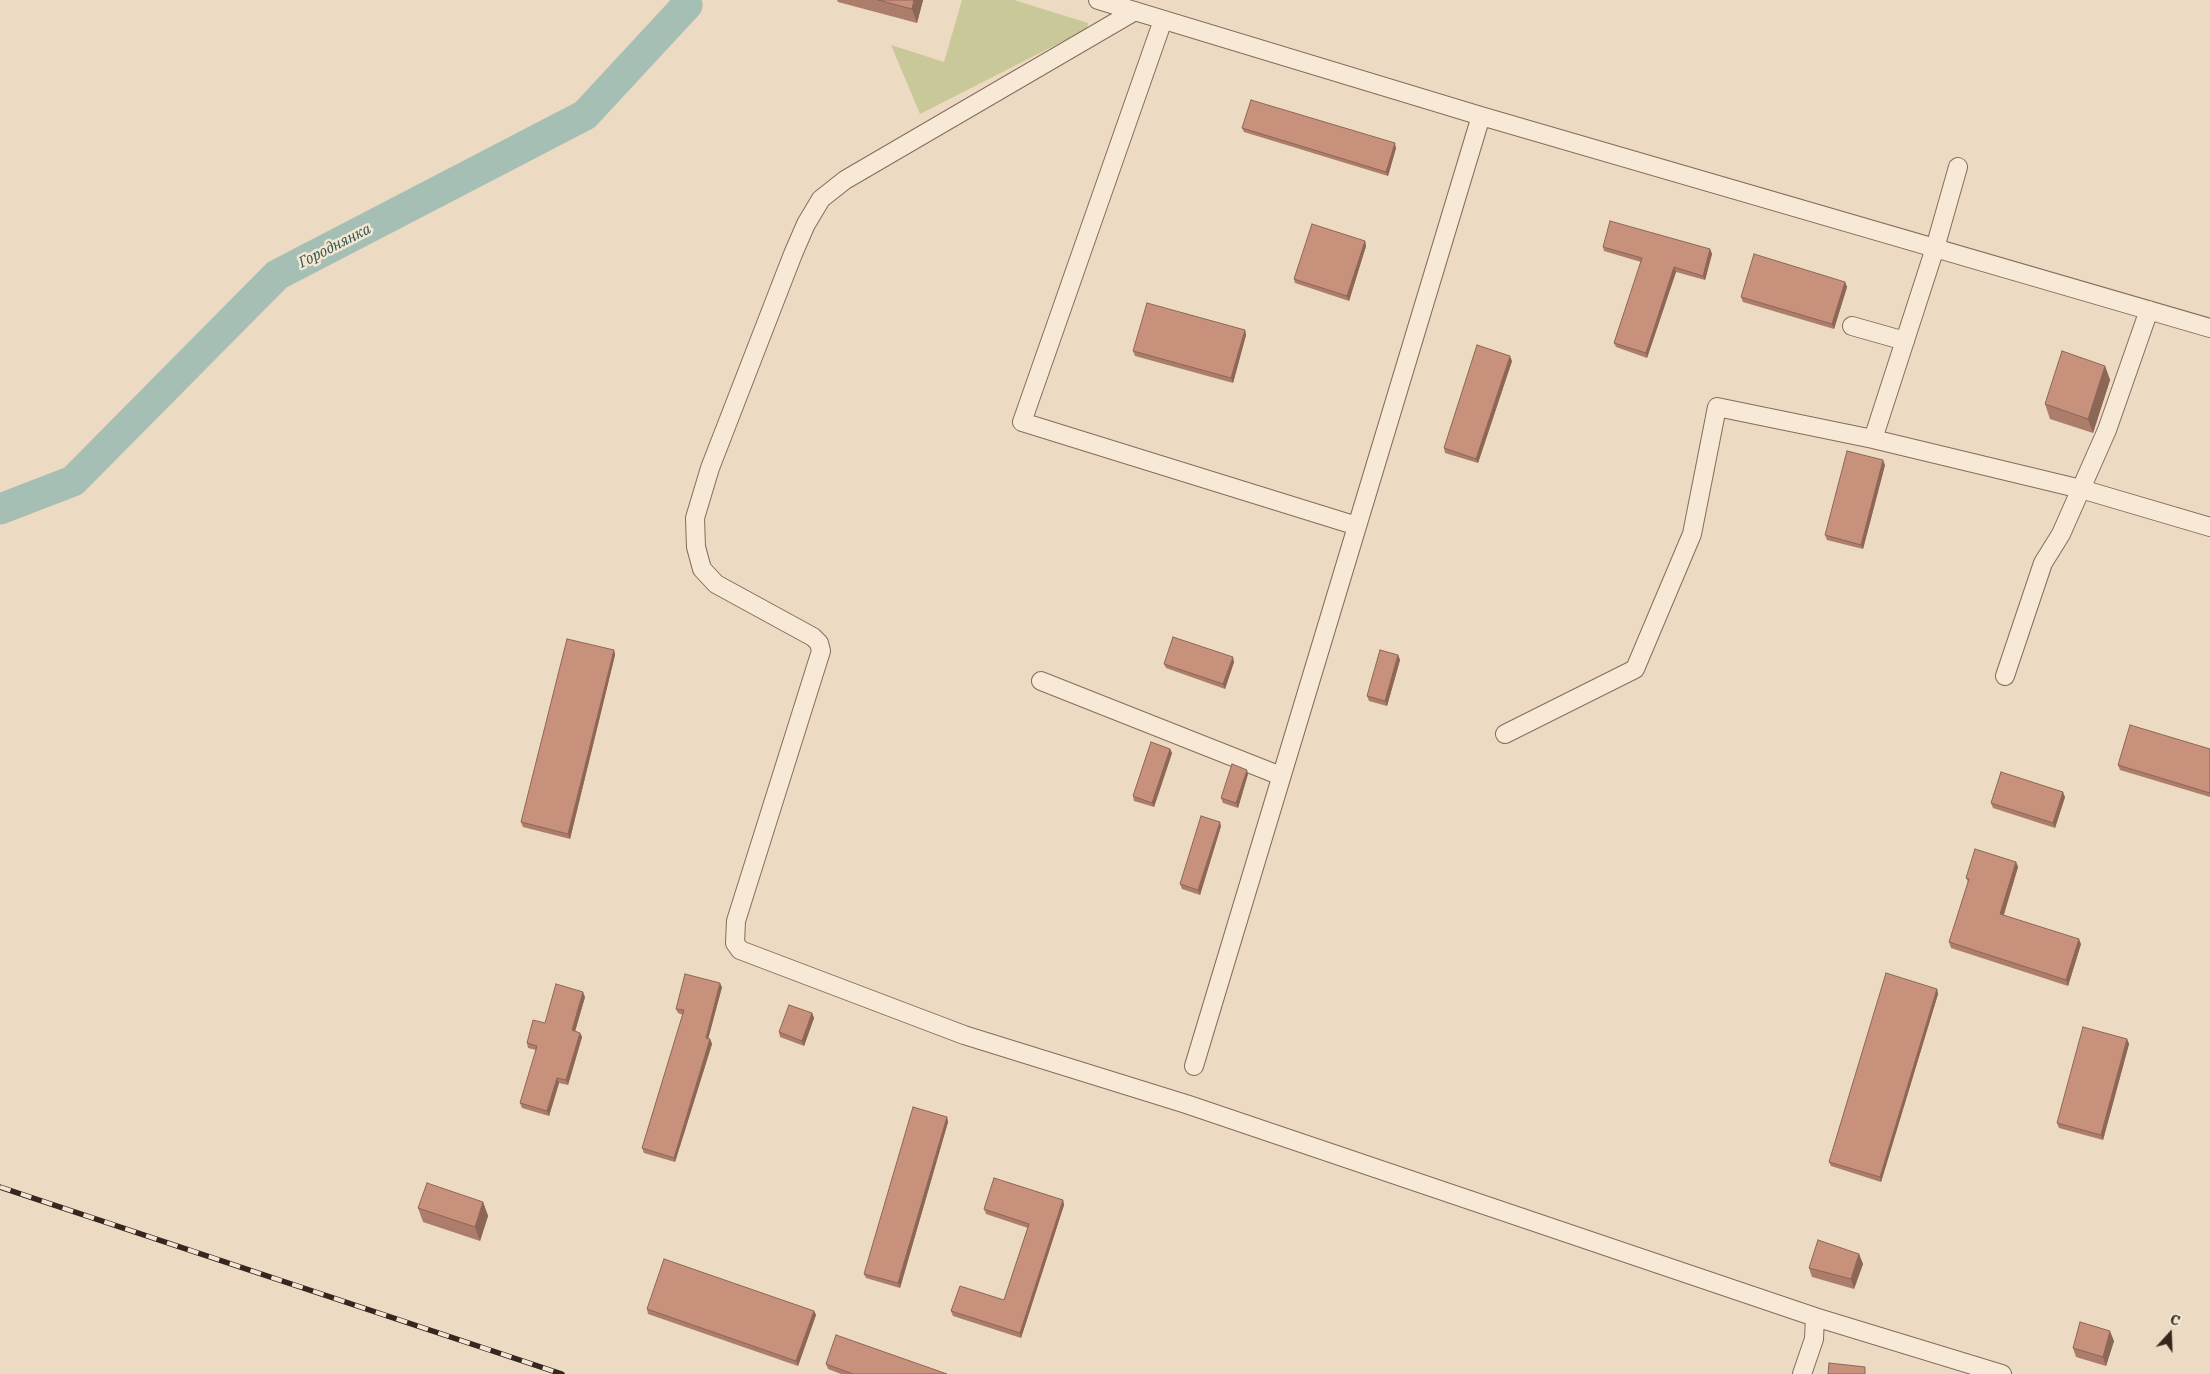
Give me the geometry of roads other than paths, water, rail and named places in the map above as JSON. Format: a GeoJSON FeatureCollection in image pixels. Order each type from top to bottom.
{"type":"FeatureCollection","features":[{"type":"Feature","properties":{"kind":"street"},"geometry":{"type":"LineString","coordinates":[[1098,0],[1481,116],[2210,328]]}},
{"type":"Feature","properties":{"kind":"street"},"geometry":{"type":"LineString","coordinates":[[1135,11],[845,180],[821,199],[800,239],[710,468],[695,518],[696,547],[702,569],[716,584],[813,637],[819,643],[821,651],[736,921],[735,943],[740,950],[964,1035],[1186,1104],[1815,1317],[2002,1374]]}},
{"type":"Feature","properties":{"kind":"street"},"geometry":{"type":"LineString","coordinates":[[1163,20],[1022,422],[1357,526]]}},
{"type":"Feature","properties":{"kind":"street"},"geometry":{"type":"LineString","coordinates":[[1194,1066],[1481,116]]}},
{"type":"Feature","properties":{"kind":"street"},"geometry":{"type":"LineString","coordinates":[[1873,439],[1935,248],[1958,167]]}},
{"type":"Feature","properties":{"kind":"street"},"geometry":{"type":"LineString","coordinates":[[2005,676],[2043,563],[2061,534],[2107,430],[2149,310]]}},
{"type":"Feature","properties":{"kind":"street"},"geometry":{"type":"LineString","coordinates":[[1852,326],[1905,341]]}},
{"type":"Feature","properties":{"kind":"street"},"geometry":{"type":"LineString","coordinates":[[1505,734],[1635,669],[1692,534],[1717,407],[1873,439],[2081,489],[2210,527]]}},
{"type":"Feature","properties":{"kind":"street"},"geometry":{"type":"LineString","coordinates":[[1041,681],[1281,776]]}},
{"type":"Feature","properties":{"kind":"street"},"geometry":{"type":"LineString","coordinates":[[1802,1374],[1814,1339],[1815,1317]]}},
{"type":"Feature","properties":{"kind":"waterway","name":"Городнянка"},"geometry":{"type":"LineString","coordinates":[[0,509],[73,481],[277,275],[585,115],[687,5]]}},
{"type":"Feature","properties":{"kind":"railway"},"geometry":{"type":"LineString","coordinates":[[0,1187],[562,1374]]}}]}
